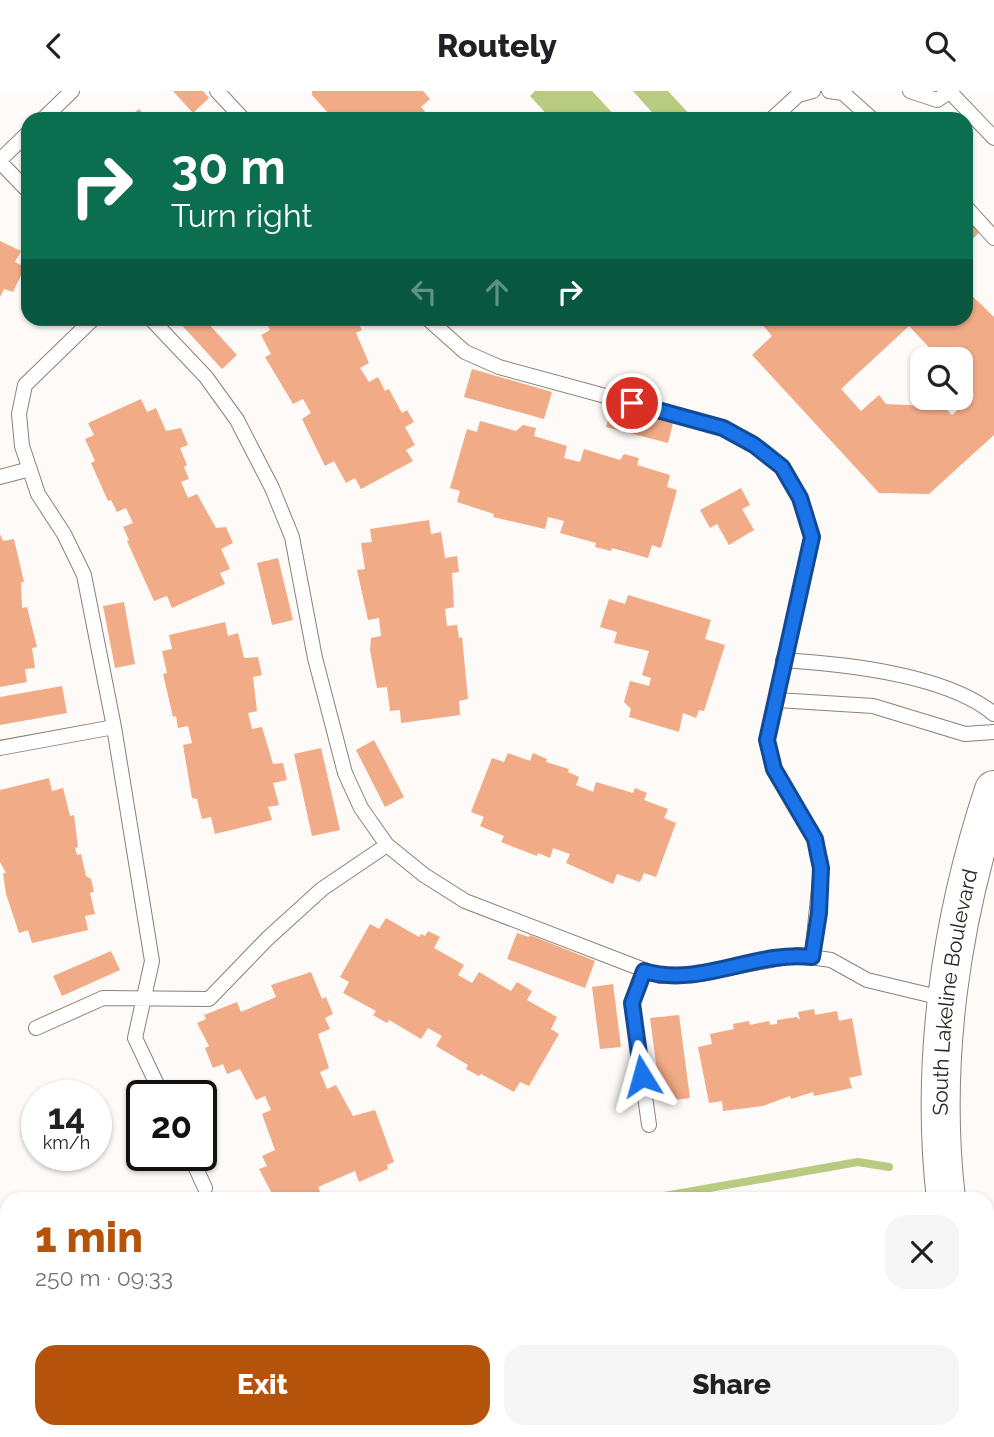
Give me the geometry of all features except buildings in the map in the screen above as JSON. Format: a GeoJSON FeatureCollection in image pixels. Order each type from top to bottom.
{"type":"FeatureCollection","features":[{"type":"Feature","properties":{"kind":"main road","name":"South Lakeline Boulevard"},"geometry":{"type":"LineString","coordinates":[[946,1192],[942,1100],[947,1000],[974,855],[994,790]]}},
{"type":"Feature","properties":{"kind":"lane"},"geometry":{"type":"LineString","coordinates":[[50,112],[72,91]]}},
{"type":"Feature","properties":{"kind":"lane"},"geometry":{"type":"LineString","coordinates":[[217,91],[236,112]]}},
{"type":"Feature","properties":{"kind":"lane"},"geometry":{"type":"LineString","coordinates":[[780,112],[798,95],[813,91]]}},
{"type":"Feature","properties":{"kind":"lane"},"geometry":{"type":"LineString","coordinates":[[829,91],[843,93],[864,112]]}},
{"type":"Feature","properties":{"kind":"lane"},"geometry":{"type":"LineString","coordinates":[[910,91],[937,100],[951,92],[970,112]]}},
{"type":"Feature","properties":{"kind":"lane"},"geometry":{"type":"LineString","coordinates":[[973,116],[994,138]]}},
{"type":"Feature","properties":{"kind":"lane"},"geometry":{"type":"LineString","coordinates":[[21,140],[0,161],[21,184]]}},
{"type":"Feature","properties":{"kind":"lane"},"geometry":{"type":"LineString","coordinates":[[973,215],[994,238]]}},
{"type":"Feature","properties":{"kind":"lane"},"geometry":{"type":"LineString","coordinates":[[86,326],[25,385],[19,414],[22,446],[38,494],[64,534],[83,575],[114,727],[152,961],[135,1038],[155,1080]]}},
{"type":"Feature","properties":{"kind":"lane"},"geometry":{"type":"LineString","coordinates":[[158,326],[206,377],[229,409],[272,488],[292,537],[315,658],[345,773],[361,809],[387,845],[425,875],[465,901],[660,976],[694,975],[783,957],[812,957],[831,960],[867,980],[947,1000]]}},
{"type":"Feature","properties":{"kind":"lane"},"geometry":{"type":"LineString","coordinates":[[436,326],[465,352],[499,367],[723,428],[754,445],[782,467],[800,498],[812,537],[802,593],[783,660],[767,740],[774,769],[815,839],[821,868],[819,913],[812,957]]}},
{"type":"Feature","properties":{"kind":"lane"},"geometry":{"type":"LineString","coordinates":[[0,477],[30,470]]}},
{"type":"Feature","properties":{"kind":"lane"},"geometry":{"type":"LineString","coordinates":[[783,660],[847,664],[911,678],[977,699],[994,713]]}},
{"type":"Feature","properties":{"kind":"lane"},"geometry":{"type":"LineString","coordinates":[[777,700],[873,706],[965,734],[994,732]]}},
{"type":"Feature","properties":{"kind":"lane"},"geometry":{"type":"LineString","coordinates":[[0,748],[114,727]]}},
{"type":"Feature","properties":{"kind":"lane"},"geometry":{"type":"LineString","coordinates":[[36,1028],[103,998],[209,999],[241,969],[267,939],[322,889],[387,845]]}},
{"type":"Feature","properties":{"kind":"lane"},"geometry":{"type":"LineString","coordinates":[[644,971],[632,1003],[649,1125]]}},
{"type":"Feature","properties":{"kind":"lane"},"geometry":{"type":"LineString","coordinates":[[197,1171],[205,1188]]}},
{"type":"Feature","properties":{"kind":"shaded area"},"geometry":{"type":"Polygon","coordinates":[[[535,91],[592,91],[612,112],[545,112],[530,96],[535,91]]]}},
{"type":"Feature","properties":{"kind":"shaded area"},"geometry":{"type":"Polygon","coordinates":[[[633,91],[668,91],[688,112],[652,112],[633,91]]]}},
{"type":"Feature","properties":{"kind":"waterway"},"geometry":{"type":"LineString","coordinates":[[687,1192],[858,1162],[889,1167]]}},
{"type":"Feature","properties":{"kind":"route"},"geometry":{"type":"LineString","coordinates":[[632,403],[723,428],[754,445],[782,467],[800,498],[812,537],[802,593],[783,660],[767,740],[774,769],[815,839],[821,868],[819,913],[812,957],[797,955],[777,958],[694,975],[660,976],[644,971],[632,1003],[642,1076]]}}]}
